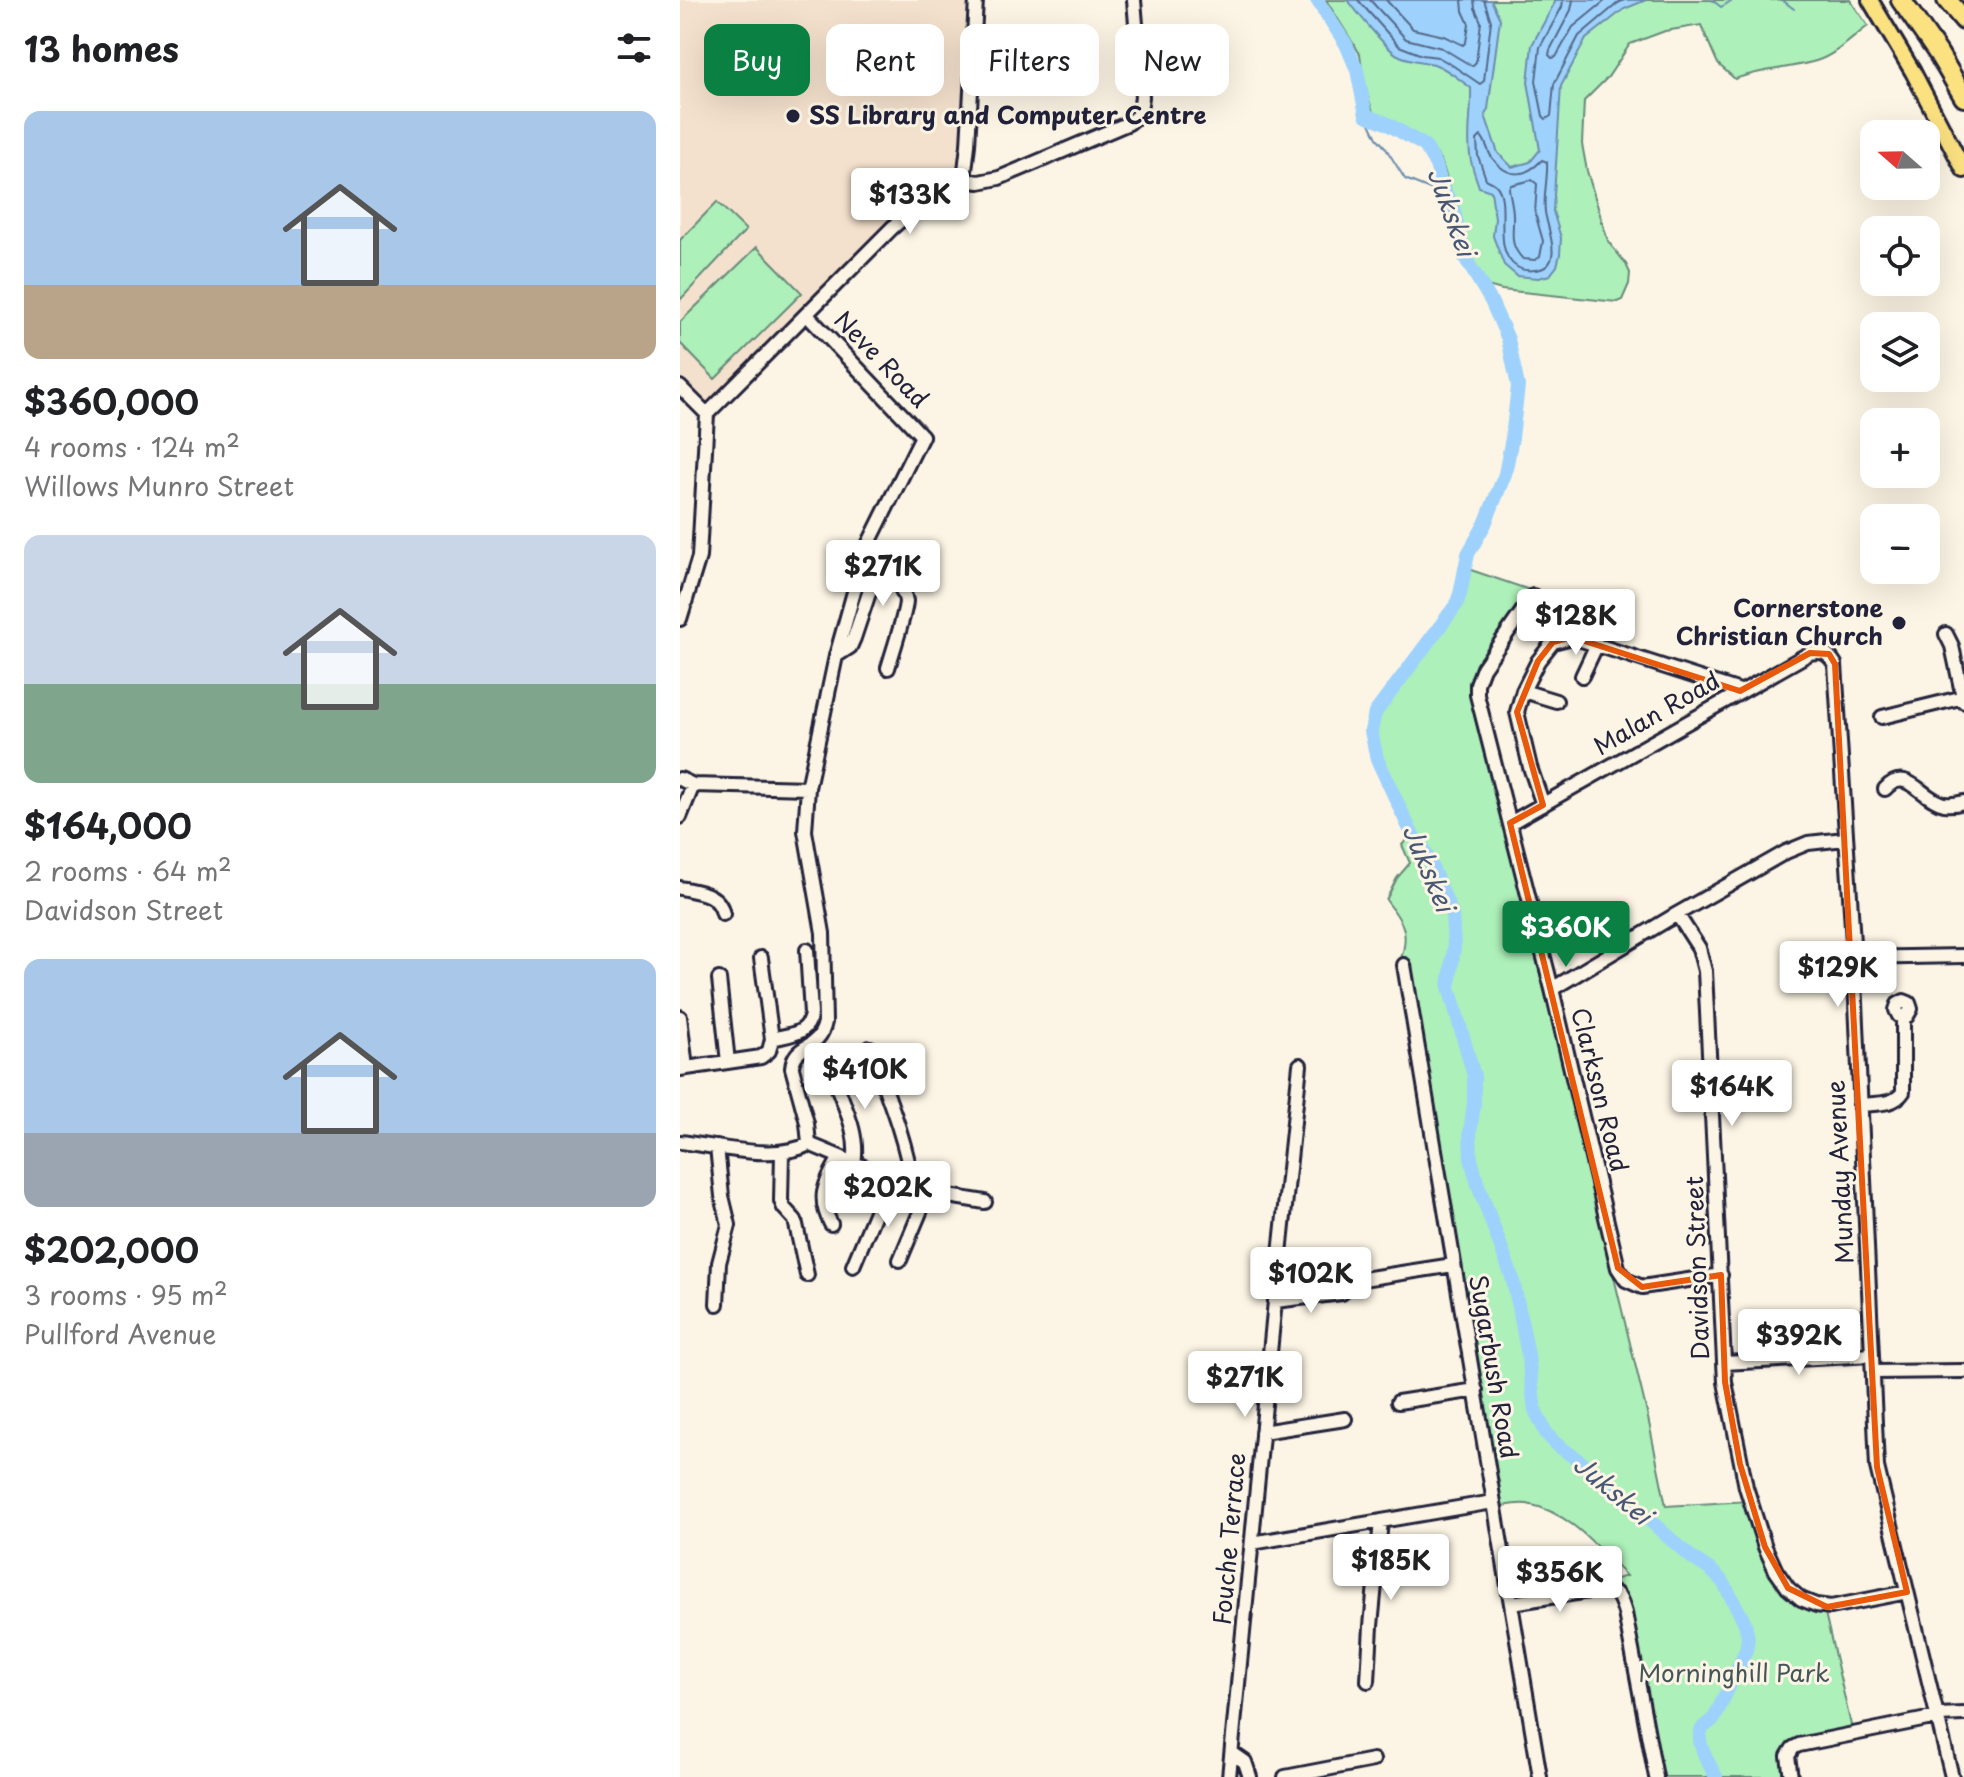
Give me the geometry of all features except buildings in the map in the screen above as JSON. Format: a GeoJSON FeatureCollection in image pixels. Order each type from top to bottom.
{"type":"FeatureCollection","features":[{"type":"Feature","properties":{"kind":"highway"},"geometry":{"type":"LineString","coordinates":[[1901,0],[1964,97]]}},
{"type":"Feature","properties":{"kind":"highway"},"geometry":{"type":"LineString","coordinates":[[1947,0],[1964,20]]}},
{"type":"Feature","properties":{"kind":"main road"},"geometry":{"type":"LineString","coordinates":[[1870,0],[1913,72],[1964,170]]}},
{"type":"Feature","properties":{"kind":"street"},"geometry":{"type":"LineString","coordinates":[[964,179],[976,0]]}},
{"type":"Feature","properties":{"kind":"street"},"geometry":{"type":"LineString","coordinates":[[680,619],[699,557],[707,414],[914,208],[947,184],[964,179],[979,182],[999,178],[1129,123],[1137,116],[1142,97],[1134,0]]}},
{"type":"Feature","properties":{"kind":"street","name":"Neve Road"},"geometry":{"type":"LineString","coordinates":[[807,315],[922,436],[866,549],[836,656]]}},
{"type":"Feature","properties":{"kind":"street"},"geometry":{"type":"LineString","coordinates":[[680,387],[707,414]]}},
{"type":"Feature","properties":{"kind":"street"},"geometry":{"type":"LineString","coordinates":[[809,1144],[807,1123],[792,1072],[793,1060],[800,1050],[816,1041],[825,1022],[823,933],[805,831],[808,788],[836,656],[850,647],[876,576],[880,574],[896,582],[906,603],[888,668]]}},
{"type":"Feature","properties":{"kind":"street","name":"Clarkson Road"},"geometry":{"type":"LineString","coordinates":[[1533,596],[1483,668],[1477,684],[1479,705],[1601,1187],[1616,1260],[1622,1275],[1631,1284],[1648,1287],[1721,1275]]}},
{"type":"Feature","properties":{"kind":"street"},"geometry":{"type":"LineString","coordinates":[[1882,717],[1964,699],[1952,646],[1946,634]]}},
{"type":"Feature","properties":{"kind":"street"},"geometry":{"type":"LineString","coordinates":[[1543,805],[1517,712],[1523,691],[1538,661],[1553,642],[1572,637],[1740,691]]}},
{"type":"Feature","properties":{"kind":"street"},"geometry":{"type":"LineString","coordinates":[[1582,676],[1597,644]]}},
{"type":"Feature","properties":{"kind":"street","name":"Malan Road"},"geometry":{"type":"LineString","coordinates":[[1510,823],[1810,653],[1819,651],[1829,654]]}},
{"type":"Feature","properties":{"kind":"street","name":"Munday Avenue"},"geometry":{"type":"LineString","coordinates":[[1829,654],[1835,664],[1854,958],[1877,1467],[1952,1777]]}},
{"type":"Feature","properties":{"kind":"street"},"geometry":{"type":"LineString","coordinates":[[1523,691],[1556,701]]}},
{"type":"Feature","properties":{"kind":"street"},"geometry":{"type":"LineString","coordinates":[[1885,789],[1899,779],[1943,804],[1964,802]]}},
{"type":"Feature","properties":{"kind":"street"},"geometry":{"type":"LineString","coordinates":[[680,817],[686,782],[808,788]]}},
{"type":"Feature","properties":{"kind":"street"},"geometry":{"type":"LineString","coordinates":[[1552,989],[1794,848],[1808,843],[1845,839]]}},
{"type":"Feature","properties":{"kind":"street"},"geometry":{"type":"LineString","coordinates":[[680,888],[715,898],[722,905],[723,914]]}},
{"type":"Feature","properties":{"kind":"street","name":"Davidson Street"},"geometry":{"type":"LineString","coordinates":[[1677,914],[1699,948],[1707,982],[1727,1396],[1746,1487],[1765,1547],[1788,1588],[1805,1601],[1827,1607],[1907,1592]]}},
{"type":"Feature","properties":{"kind":"street"},"geometry":{"type":"LineString","coordinates":[[772,1039],[800,1031],[809,1024],[807,950]]}},
{"type":"Feature","properties":{"kind":"street"},"geometry":{"type":"LineString","coordinates":[[1854,958],[1964,956]]}},
{"type":"Feature","properties":{"kind":"street"},"geometry":{"type":"LineString","coordinates":[[680,1017],[683,1069],[765,1056],[772,1039],[761,958]]}},
{"type":"Feature","properties":{"kind":"street","name":"Sugarbush Road"},"geometry":{"type":"LineString","coordinates":[[1404,965],[1540,1777]]}},
{"type":"Feature","properties":{"kind":"street"},"geometry":{"type":"LineString","coordinates":[[719,979],[728,1062]]}},
{"type":"Feature","properties":{"kind":"street"},"geometry":{"type":"LineString","coordinates":[[1860,1105],[1892,1102],[1900,1097],[1904,1077],[1903,1018]]}},
{"type":"Feature","properties":{"kind":"street"},"geometry":{"type":"LineString","coordinates":[[870,1048],[901,1132],[913,1188]]}},
{"type":"Feature","properties":{"kind":"street","name":"Fouche Terrace"},"geometry":{"type":"LineString","coordinates":[[1229,1777],[1300,1065]]}},
{"type":"Feature","properties":{"kind":"street"},"geometry":{"type":"LineString","coordinates":[[833,1075],[856,1144],[854,1163]]}},
{"type":"Feature","properties":{"kind":"street"},"geometry":{"type":"LineString","coordinates":[[680,1142],[763,1153],[782,1153],[809,1144],[928,1193],[985,1202]]}},
{"type":"Feature","properties":{"kind":"street"},"geometry":{"type":"LineString","coordinates":[[717,1147],[722,1196],[729,1225],[719,1263],[717,1304]]}},
{"type":"Feature","properties":{"kind":"street"},"geometry":{"type":"LineString","coordinates":[[782,1153],[781,1201],[795,1220],[807,1275]]}},
{"type":"Feature","properties":{"kind":"street"},"geometry":{"type":"LineString","coordinates":[[831,1224],[823,1206],[823,1192],[840,1157]]}},
{"type":"Feature","properties":{"kind":"street"},"geometry":{"type":"LineString","coordinates":[[853,1266],[890,1178]]}},
{"type":"Feature","properties":{"kind":"street"},"geometry":{"type":"LineString","coordinates":[[900,1260],[928,1193]]}},
{"type":"Feature","properties":{"kind":"street"},"geometry":{"type":"LineString","coordinates":[[1363,1279],[1453,1265]]}},
{"type":"Feature","properties":{"kind":"street"},"geometry":{"type":"LineString","coordinates":[[1275,1301],[1342,1293]]}},
{"type":"Feature","properties":{"kind":"street"},"geometry":{"type":"LineString","coordinates":[[1724,1363],[1872,1355]]}},
{"type":"Feature","properties":{"kind":"street"},"geometry":{"type":"LineString","coordinates":[[1873,1372],[1964,1371]]}},
{"type":"Feature","properties":{"kind":"street"},"geometry":{"type":"LineString","coordinates":[[1398,1402],[1476,1390]]}},
{"type":"Feature","properties":{"kind":"street"},"geometry":{"type":"LineString","coordinates":[[1262,1432],[1345,1419]]}},
{"type":"Feature","properties":{"kind":"street"},"geometry":{"type":"LineString","coordinates":[[1252,1543],[1493,1502]]}},
{"type":"Feature","properties":{"kind":"street"},"geometry":{"type":"LineString","coordinates":[[1368,1681],[1381,1521]]}},
{"type":"Feature","properties":{"kind":"street"},"geometry":{"type":"LineString","coordinates":[[1512,1603],[1608,1589],[1618,1595],[1625,1613],[1656,1777]]}},
{"type":"Feature","properties":{"kind":"street"},"geometry":{"type":"LineString","coordinates":[[1791,1777],[1788,1756],[1799,1745],[1937,1716],[1964,1714]]}},
{"type":"Feature","properties":{"kind":"street"},"geometry":{"type":"LineString","coordinates":[[1232,1753],[1245,1762],[1250,1777]]}},
{"type":"Feature","properties":{"kind":"street"},"geometry":{"type":"LineString","coordinates":[[1285,1777],[1373,1760]]}},
{"type":"Feature","properties":{"kind":"highlighted area"},"geometry":{"type":"Polygon","coordinates":[[[1572,637],[1740,691],[1810,653],[1829,654],[1835,664],[1877,1467],[1907,1592],[1827,1607],[1788,1588],[1765,1547],[1740,1464],[1725,1382],[1721,1275],[1642,1287],[1618,1268],[1510,823],[1543,805],[1517,712],[1538,661],[1553,642],[1572,637]]]}},
{"type":"Feature","properties":{"kind":"shaded area"},"geometry":{"type":"Polygon","coordinates":[[[680,0],[973,0],[972,24],[960,24],[960,96],[968,96],[964,162],[957,173],[702,406],[680,383],[680,0]]]}},
{"type":"Feature","properties":{"kind":"green space"},"geometry":{"type":"Polygon","coordinates":[[[1326,0],[1850,0],[1868,26],[1823,59],[1735,79],[1718,64],[1701,25],[1665,31],[1630,44],[1608,77],[1584,101],[1582,144],[1587,171],[1608,241],[1630,273],[1622,300],[1617,302],[1487,286],[1476,270],[1441,160],[1430,146],[1373,112],[1364,84],[1360,54],[1326,0]]]}},
{"type":"Feature","properties":{"kind":"green space"},"geometry":{"type":"Polygon","coordinates":[[[717,202],[746,230],[680,300],[680,240],[717,202]]]}},
{"type":"Feature","properties":{"kind":"green space"},"geometry":{"type":"Polygon","coordinates":[[[757,247],[802,293],[715,379],[680,343],[680,322],[757,247]]]}},
{"type":"Feature","properties":{"kind":"green space","name":"Morninghill Park"},"geometry":{"type":"Polygon","coordinates":[[[1465,568],[1530,590],[1471,677],[1470,686],[1647,1413],[1666,1506],[1748,1501],[1762,1548],[1812,1609],[1825,1613],[1854,1738],[1798,1750],[1792,1756],[1795,1777],[1654,1777],[1622,1616],[1610,1581],[1626,1576],[1582,1532],[1556,1514],[1523,1504],[1490,1508],[1400,961],[1405,943],[1404,929],[1386,900],[1397,878],[1410,863],[1402,845],[1412,834],[1377,759],[1371,731],[1375,713],[1456,605],[1465,568]]]}},
{"type":"Feature","properties":{"kind":"water"},"geometry":{"type":"Polygon","coordinates":[[[1348,0],[1491,0],[1500,19],[1485,115],[1498,153],[1512,167],[1530,162],[1540,150],[1528,82],[1532,45],[1556,0],[1646,0],[1624,9],[1586,39],[1561,86],[1553,211],[1561,238],[1557,266],[1550,275],[1538,278],[1517,276],[1504,265],[1493,236],[1495,218],[1491,191],[1479,187],[1471,159],[1471,88],[1439,66],[1407,59],[1393,52],[1348,0]]]}},
{"type":"Feature","properties":{"kind":"waterway","name":"Jukskei"},"geometry":{"type":"LineString","coordinates":[[1317,0],[1346,44],[1357,70],[1366,115],[1425,146],[1436,165],[1454,211],[1464,256],[1491,301],[1508,339],[1518,386],[1505,474],[1485,524],[1468,554],[1456,605],[1375,713],[1371,731],[1377,759],[1412,834],[1424,849],[1452,914],[1454,947],[1449,987],[1474,1076],[1471,1159],[1512,1277],[1528,1355],[1535,1410],[1546,1433],[1556,1444],[1596,1473],[1723,1582],[1745,1623],[1748,1638],[1746,1650],[1715,1717],[1702,1729],[1700,1736],[1704,1754],[1716,1777]]}},
{"type":"Feature","properties":{"kind":"waterway"},"geometry":{"type":"LineString","coordinates":[[1712,0],[1721,7],[1733,0]]}},
{"type":"Feature","properties":{"kind":"waterway"},"geometry":{"type":"LineString","coordinates":[[1782,0],[1794,9]]}},
{"type":"Feature","properties":{"kind":"waterway"},"geometry":{"type":"LineString","coordinates":[[1366,115],[1377,138],[1405,179],[1435,191],[1447,199],[1454,211]]}},
{"type":"Feature","properties":{"kind":"place","name":"SS Library and Computer Centre"},"geometry":{"type":"Point","coordinates":[793,116]}},
{"type":"Feature","properties":{"kind":"place","name":"Cornerstone Christian Church"},"geometry":{"type":"Point","coordinates":[1899,623]}}]}
